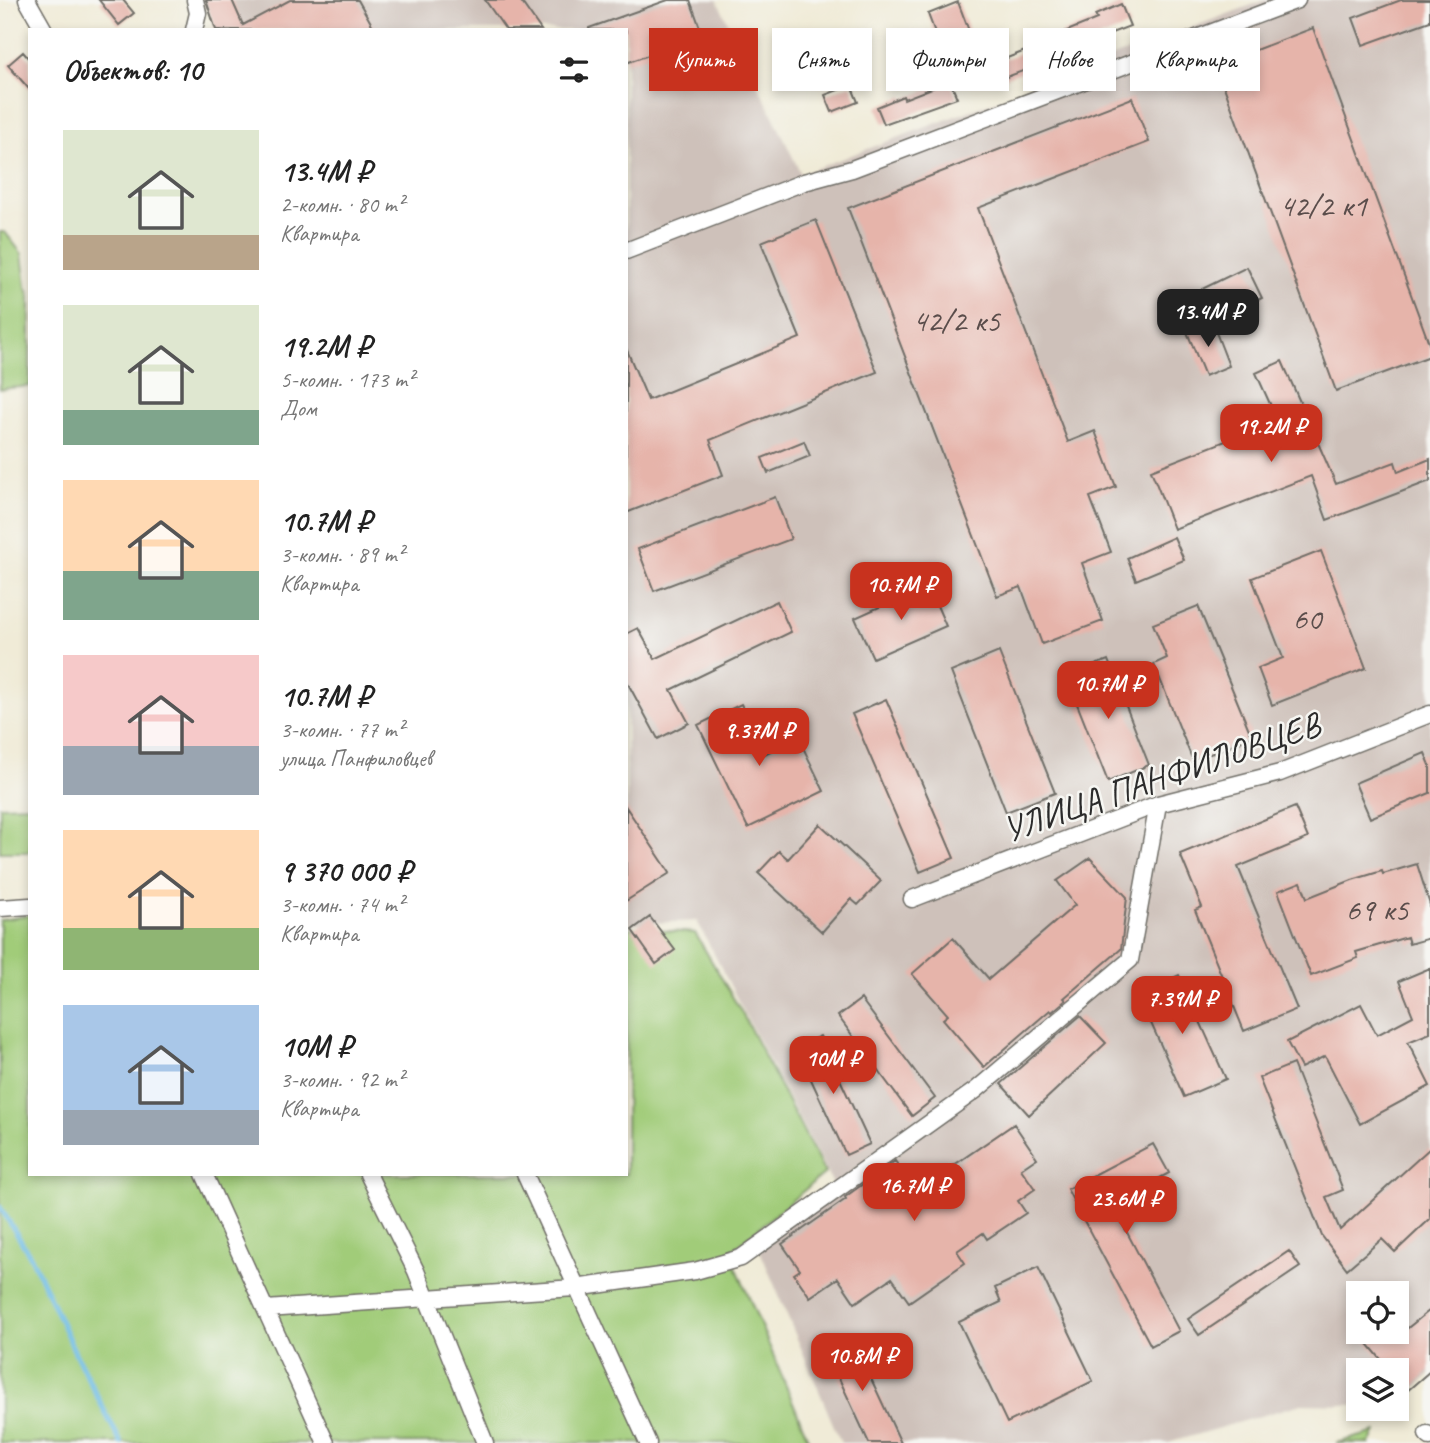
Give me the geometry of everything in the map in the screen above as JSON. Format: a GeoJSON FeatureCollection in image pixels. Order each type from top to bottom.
{"type":"FeatureCollection","features":[{"type":"Feature","properties":{"kind":"street"},"geometry":{"type":"LineString","coordinates":[[27,0],[43,28]]}},
{"type":"Feature","properties":{"kind":"street"},"geometry":{"type":"LineString","coordinates":[[194,28],[198,13],[195,0]]}},
{"type":"Feature","properties":{"kind":"street"},"geometry":{"type":"LineString","coordinates":[[628,250],[804,182],[852,169],[1297,0]]}},
{"type":"Feature","properties":{"kind":"street","name":"УЛИЦА ПАНФИЛОВЦЕВ"},"geometry":{"type":"LineString","coordinates":[[912,899],[1158,804],[1280,773],[1430,714]]}},
{"type":"Feature","properties":{"kind":"street"},"geometry":{"type":"LineString","coordinates":[[266,1309],[575,1288],[695,1271],[741,1258],[976,1090],[1130,960],[1158,804]]}},
{"type":"Feature","properties":{"kind":"street"},"geometry":{"type":"LineString","coordinates":[[0,908],[28,906]]}},
{"type":"Feature","properties":{"kind":"street"},"geometry":{"type":"LineString","coordinates":[[205,1176],[326,1443]]}},
{"type":"Feature","properties":{"kind":"street"},"geometry":{"type":"LineString","coordinates":[[369,1176],[427,1298],[485,1443]]}},
{"type":"Feature","properties":{"kind":"street"},"geometry":{"type":"LineString","coordinates":[[526,1176],[648,1443]]}},
{"type":"Feature","properties":{"kind":"shaded area"},"geometry":{"type":"Polygon","coordinates":[[[202,0],[717,0],[731,28],[649,28],[649,91],[758,91],[758,85],[801,174],[1023,91],[1116,91],[1116,56],[1130,51],[1130,91],[1260,91],[1260,28],[1190,28],[1265,0],[1430,0],[1430,1375],[1409,1393],[1409,1358],[1346,1358],[1346,1405],[1301,1404],[1168,1443],[841,1443],[758,1246],[834,1186],[697,921],[628,924],[628,28],[217,28],[202,0]]]}},
{"type":"Feature","properties":{"kind":"green space"},"geometry":{"type":"Polygon","coordinates":[[[0,232],[5,232],[22,254],[28,291],[28,386],[0,389],[0,232]]]}},
{"type":"Feature","properties":{"kind":"green space"},"geometry":{"type":"Polygon","coordinates":[[[28,805],[28,852],[0,852],[0,806],[28,805]]]}},
{"type":"Feature","properties":{"kind":"green space"},"geometry":{"type":"Polygon","coordinates":[[[28,915],[28,1176],[628,1176],[628,928],[695,933],[742,1013],[825,1173],[730,1252],[810,1443],[0,1443],[0,920],[28,915]]]}},
{"type":"Feature","properties":{"kind":"green space"},"geometry":{"type":"Polygon","coordinates":[[[1376,1432],[1370,1443],[1336,1443],[1376,1432]]]}},
{"type":"Feature","properties":{"kind":"building"},"geometry":{"type":"Polygon","coordinates":[[[99,0],[123,0],[134,13],[119,25],[99,0]]]}},
{"type":"Feature","properties":{"kind":"building"},"geometry":{"type":"Polygon","coordinates":[[[206,0],[232,0],[243,25],[290,0],[358,0],[374,28],[215,28],[206,0]]]}},
{"type":"Feature","properties":{"kind":"building"},"geometry":{"type":"Polygon","coordinates":[[[485,0],[520,0],[540,28],[505,28],[485,0]]]}},
{"type":"Feature","properties":{"kind":"building"},"geometry":{"type":"Polygon","coordinates":[[[668,0],[690,0],[700,28],[649,28],[649,55],[628,62],[628,28],[589,28],[668,0]]]}},
{"type":"Feature","properties":{"kind":"building"},"geometry":{"type":"Polygon","coordinates":[[[1401,0],[1430,0],[1430,21],[1363,45],[1353,18],[1401,0]]]}},
{"type":"Feature","properties":{"kind":"building"},"geometry":{"type":"Polygon","coordinates":[[[958,2],[968,28],[933,28],[928,14],[958,2]]]}},
{"type":"Feature","properties":{"kind":"building"},"geometry":{"type":"Polygon","coordinates":[[[1121,4],[1130,26],[1116,31],[1116,28],[1074,28],[1097,19],[1095,15],[1121,4]]]}},
{"type":"Feature","properties":{"kind":"building"},"geometry":{"type":"Polygon","coordinates":[[[1313,28],[1430,346],[1430,356],[1336,391],[1226,91],[1260,91],[1260,48],[1313,28]]]}},
{"type":"Feature","properties":{"kind":"building"},"geometry":{"type":"Polygon","coordinates":[[[23,52],[28,58],[28,88],[8,65],[23,52]]]}},
{"type":"Feature","properties":{"kind":"building"},"geometry":{"type":"Polygon","coordinates":[[[1023,52],[1023,71],[1009,76],[1009,57],[1023,52]]]}},
{"type":"Feature","properties":{"kind":"building"},"geometry":{"type":"Polygon","coordinates":[[[835,91],[853,91],[858,102],[832,112],[825,95],[835,91]]]}},
{"type":"Feature","properties":{"kind":"building"},"geometry":{"type":"Polygon","coordinates":[[[924,91],[954,91],[957,98],[884,124],[877,107],[903,96],[904,99],[924,91]]]}},
{"type":"Feature","properties":{"kind":"building"},"geometry":{"type":"Polygon","coordinates":[[[1132,98],[1149,142],[978,208],[1068,442],[1095,431],[1116,487],[1090,497],[1111,552],[1082,563],[1103,621],[1042,644],[1021,587],[997,596],[848,208],[1132,98]]]}},
{"type":"Feature","properties":{"kind":"building"},"geometry":{"type":"Polygon","coordinates":[[[816,220],[877,372],[710,440],[723,475],[628,512],[628,353],[648,400],[800,338],[761,242],[816,220]]]}},
{"type":"Feature","properties":{"kind":"building"},"geometry":{"type":"Polygon","coordinates":[[[1247,267],[1262,298],[1212,322],[1196,292],[1247,267]]]}},
{"type":"Feature","properties":{"kind":"building"},"geometry":{"type":"Polygon","coordinates":[[[1212,322],[1229,366],[1205,376],[1187,332],[1212,322]]]}},
{"type":"Feature","properties":{"kind":"building"},"geometry":{"type":"Polygon","coordinates":[[[1282,361],[1336,484],[1395,462],[1398,472],[1430,459],[1430,481],[1327,520],[1311,476],[1174,529],[1151,470],[1236,437],[1230,422],[1271,406],[1256,373],[1282,361]]]}},
{"type":"Feature","properties":{"kind":"building"},"geometry":{"type":"Polygon","coordinates":[[[804,441],[810,456],[768,473],[762,458],[804,441]]]}},
{"type":"Feature","properties":{"kind":"building"},"geometry":{"type":"Polygon","coordinates":[[[775,497],[791,539],[654,591],[638,549],[775,497]]]}},
{"type":"Feature","properties":{"kind":"building"},"geometry":{"type":"Polygon","coordinates":[[[1174,537],[1184,560],[1136,580],[1127,558],[1174,537]]]}},
{"type":"Feature","properties":{"kind":"building"},"geometry":{"type":"Polygon","coordinates":[[[1321,551],[1366,668],[1272,705],[1258,668],[1283,658],[1252,578],[1321,551]]]}},
{"type":"Feature","properties":{"kind":"building"},"geometry":{"type":"Polygon","coordinates":[[[928,585],[946,626],[873,658],[855,618],[928,585]]]}},
{"type":"Feature","properties":{"kind":"building"},"geometry":{"type":"Polygon","coordinates":[[[777,601],[791,632],[671,690],[689,723],[658,739],[628,684],[628,633],[638,628],[655,659],[777,601]]]}},
{"type":"Feature","properties":{"kind":"building"},"geometry":{"type":"Polygon","coordinates":[[[1198,606],[1252,737],[1193,761],[1154,664],[1167,658],[1153,624],[1198,606]]]}},
{"type":"Feature","properties":{"kind":"building"},"geometry":{"type":"Polygon","coordinates":[[[999,652],[1055,793],[1006,812],[951,672],[999,652]]]}},
{"type":"Feature","properties":{"kind":"building"},"geometry":{"type":"Polygon","coordinates":[[[1108,660],[1149,765],[1108,782],[1066,676],[1108,660]]]}},
{"type":"Feature","properties":{"kind":"building"},"geometry":{"type":"Polygon","coordinates":[[[886,699],[954,858],[920,872],[852,714],[886,699]]]}},
{"type":"Feature","properties":{"kind":"building"},"geometry":{"type":"Polygon","coordinates":[[[741,704],[765,754],[798,737],[824,791],[748,828],[698,725],[741,704]]]}},
{"type":"Feature","properties":{"kind":"building"},"geometry":{"type":"Polygon","coordinates":[[[1425,753],[1430,765],[1430,793],[1370,818],[1355,783],[1425,753]]]}},
{"type":"Feature","properties":{"kind":"building"},"geometry":{"type":"Polygon","coordinates":[[[1295,807],[1308,838],[1238,867],[1297,1009],[1244,1031],[1195,910],[1202,907],[1180,854],[1295,807]]]}},
{"type":"Feature","properties":{"kind":"building"},"geometry":{"type":"Polygon","coordinates":[[[628,810],[670,873],[628,900],[628,810]]]}},
{"type":"Feature","properties":{"kind":"building"},"geometry":{"type":"Polygon","coordinates":[[[820,824],[881,881],[858,905],[851,899],[822,932],[758,873],[779,851],[788,859],[820,824]]]}},
{"type":"Feature","properties":{"kind":"building"},"geometry":{"type":"Polygon","coordinates":[[[1090,858],[1127,897],[1121,949],[1064,998],[1066,1000],[1052,1012],[1050,1010],[984,1067],[943,1019],[948,1015],[912,974],[953,938],[989,979],[1075,905],[1057,881],[1090,858]]]}},
{"type":"Feature","properties":{"kind":"building"},"geometry":{"type":"Polygon","coordinates":[[[1417,864],[1430,905],[1430,938],[1409,944],[1407,937],[1356,952],[1358,958],[1311,976],[1278,891],[1301,882],[1307,898],[1352,880],[1417,864]]]}},
{"type":"Feature","properties":{"kind":"building"},"geometry":{"type":"Polygon","coordinates":[[[650,917],[675,950],[656,964],[632,930],[650,917]]]}},
{"type":"Feature","properties":{"kind":"building"},"geometry":{"type":"Polygon","coordinates":[[[1430,968],[1430,1033],[1408,1042],[1430,1086],[1360,1124],[1325,1056],[1301,1068],[1287,1042],[1361,1004],[1377,1035],[1413,1016],[1399,981],[1430,968]]]}},
{"type":"Feature","properties":{"kind":"building"},"geometry":{"type":"Polygon","coordinates":[[[1179,975],[1226,1079],[1184,1097],[1138,994],[1179,975]]]}},
{"type":"Feature","properties":{"kind":"building"},"geometry":{"type":"Polygon","coordinates":[[[861,999],[935,1098],[912,1116],[838,1016],[861,999]]]}},
{"type":"Feature","properties":{"kind":"building"},"geometry":{"type":"Polygon","coordinates":[[[1080,1016],[1106,1043],[1029,1115],[1001,1084],[1080,1016]]]}},
{"type":"Feature","properties":{"kind":"building"},"geometry":{"type":"Polygon","coordinates":[[[820,1036],[870,1144],[846,1155],[796,1047],[820,1036]]]}},
{"type":"Feature","properties":{"kind":"building"},"geometry":{"type":"Polygon","coordinates":[[[1293,1064],[1343,1190],[1326,1197],[1340,1230],[1430,1148],[1430,1219],[1395,1252],[1382,1239],[1347,1269],[1322,1236],[1259,1078],[1293,1064]]]}},
{"type":"Feature","properties":{"kind":"building"},"geometry":{"type":"Polygon","coordinates":[[[1014,1124],[1037,1158],[1021,1169],[1035,1189],[1018,1201],[1026,1213],[987,1239],[983,1233],[957,1251],[965,1263],[909,1302],[892,1278],[855,1303],[838,1278],[810,1297],[794,1274],[800,1270],[782,1244],[895,1161],[916,1191],[1014,1124]]]}},
{"type":"Feature","properties":{"kind":"building"},"geometry":{"type":"Polygon","coordinates":[[[1153,1144],[1169,1173],[1112,1204],[1179,1331],[1151,1346],[1067,1189],[1153,1144]]]}},
{"type":"Feature","properties":{"kind":"building"},"geometry":{"type":"Polygon","coordinates":[[[1289,1251],[1300,1267],[1199,1335],[1188,1319],[1289,1251]]]}},
{"type":"Feature","properties":{"kind":"building"},"geometry":{"type":"Polygon","coordinates":[[[1038,1267],[1093,1381],[1007,1423],[959,1322],[1001,1302],[995,1288],[1038,1267]]]}},
{"type":"Feature","properties":{"kind":"building"},"geometry":{"type":"Polygon","coordinates":[[[1430,1310],[1430,1371],[1409,1389],[1409,1358],[1380,1358],[1368,1344],[1409,1344],[1409,1327],[1430,1310]]]}},
{"type":"Feature","properties":{"kind":"building"},"geometry":{"type":"Polygon","coordinates":[[[853,1340],[901,1443],[869,1443],[823,1344],[853,1340]]]}},
{"type":"Feature","properties":{"kind":"waterway"},"geometry":{"type":"LineString","coordinates":[[0,1207],[32,1259],[77,1357],[121,1443]]}}]}
